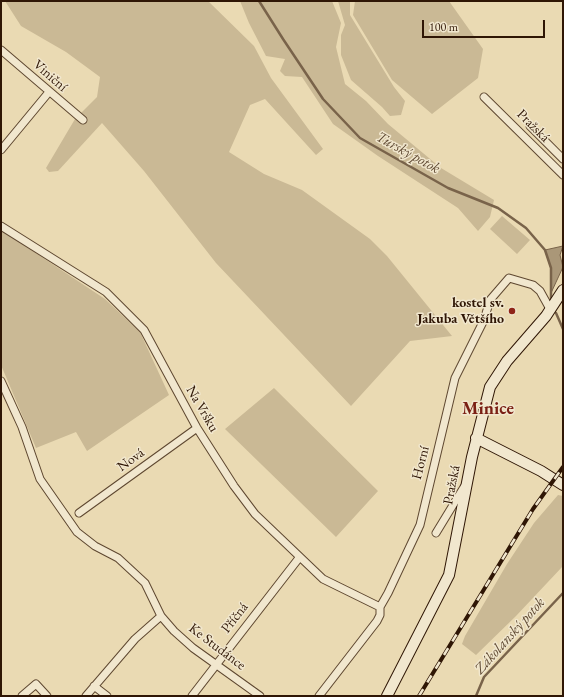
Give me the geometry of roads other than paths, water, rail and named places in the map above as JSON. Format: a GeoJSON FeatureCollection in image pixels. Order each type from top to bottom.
{"type":"FeatureCollection","features":[{"type":"Feature","properties":{"kind":"main road","name":"Pražská"},"geometry":{"type":"LineString","coordinates":[[387,696],[449,575],[476,438],[490,386],[507,361],[550,309],[563,290]]}},
{"type":"Feature","properties":{"kind":"main road"},"geometry":{"type":"LineString","coordinates":[[476,438],[541,471],[563,485]]}},
{"type":"Feature","properties":{"kind":"street","name":"Viniční"},"geometry":{"type":"LineString","coordinates":[[1,50],[83,120]]}},
{"type":"Feature","properties":{"kind":"street"},"geometry":{"type":"LineString","coordinates":[[1,150],[49,92]]}},
{"type":"Feature","properties":{"kind":"street","name":"Pražská"},"geometry":{"type":"LineString","coordinates":[[484,97],[563,175]]}},
{"type":"Feature","properties":{"kind":"street"},"geometry":{"type":"LineString","coordinates":[[530,126],[563,159]]}},
{"type":"Feature","properties":{"kind":"street","name":"Na Vršku"},"geometry":{"type":"LineString","coordinates":[[1,226],[106,292],[144,330],[197,428],[234,486],[255,514],[299,558],[332,584],[380,607]]}},
{"type":"Feature","properties":{"kind":"street","name":"Horní"},"geometry":{"type":"LineString","coordinates":[[319,696],[377,621],[380,615],[380,607],[420,525],[455,378],[484,320],[490,300],[509,278],[533,285],[540,291],[550,309]]}},
{"type":"Feature","properties":{"kind":"street","name":"Ke Studánce"},"geometry":{"type":"LineString","coordinates":[[1,381],[22,427],[40,479],[58,508],[77,532],[95,546],[118,558],[145,583],[161,616],[174,632],[193,648],[260,696]]}},
{"type":"Feature","properties":{"kind":"street","name":"Nová"},"geometry":{"type":"LineString","coordinates":[[79,513],[197,428]]}},
{"type":"Feature","properties":{"kind":"street"},"geometry":{"type":"LineString","coordinates":[[436,533],[467,484]]}},
{"type":"Feature","properties":{"kind":"street","name":"Příčná"},"geometry":{"type":"LineString","coordinates":[[192,696],[299,558]]}},
{"type":"Feature","properties":{"kind":"street"},"geometry":{"type":"LineString","coordinates":[[86,696],[135,640],[161,616]]}},
{"type":"Feature","properties":{"kind":"street"},"geometry":{"type":"LineString","coordinates":[[22,696],[36,684],[47,696]]}},
{"type":"Feature","properties":{"kind":"street"},"geometry":{"type":"LineString","coordinates":[[94,686],[107,696]]}},
{"type":"Feature","properties":{"kind":"waterway","name":"Turský potok"},"geometry":{"type":"LineString","coordinates":[[259,1],[323,99],[360,138],[448,188],[498,208],[526,228],[545,250],[551,268],[551,299]]}},
{"type":"Feature","properties":{"kind":"waterway","name":"Turský potok"},"geometry":{"type":"LineString","coordinates":[[556,313],[563,329]]}},
{"type":"Feature","properties":{"kind":"waterway","name":"Zákolanský potok"},"geometry":{"type":"LineString","coordinates":[[476,696],[484,677],[563,593]]}},
{"type":"Feature","properties":{"kind":"railway"},"geometry":{"type":"LineString","coordinates":[[419,696],[533,509],[563,467]]}},
{"type":"Feature","properties":{"kind":"place","name":"kostel sv. Jakuba Většího"},"geometry":{"type":"Point","coordinates":[512,311]}},
{"type":"Feature","properties":{"kind":"district","name":"Minice"},"geometry":{"type":"Point","coordinates":[488,409]}}]}
